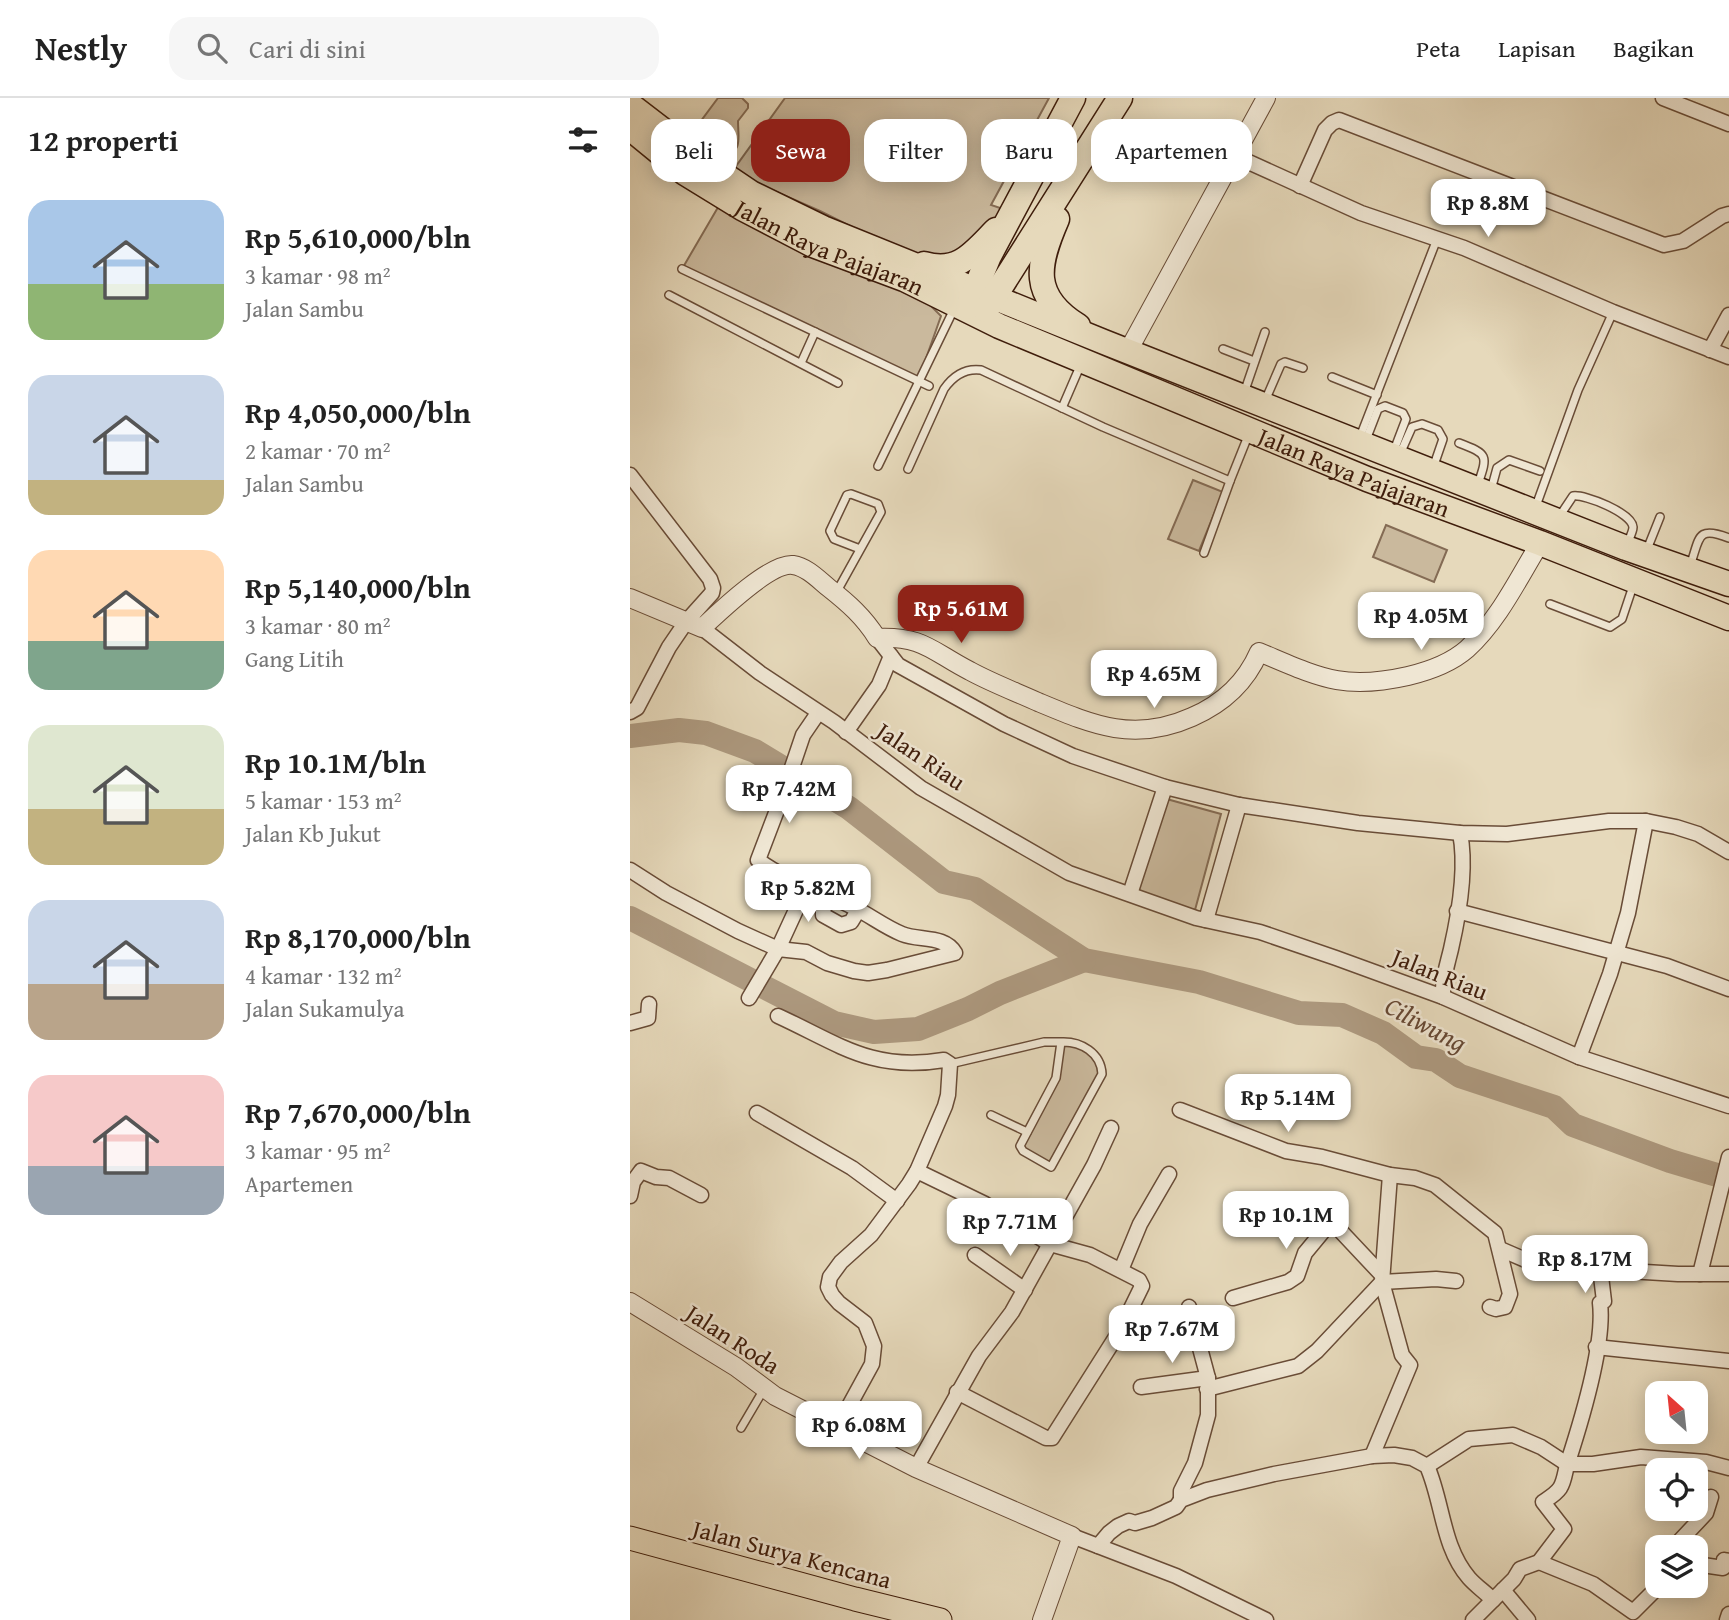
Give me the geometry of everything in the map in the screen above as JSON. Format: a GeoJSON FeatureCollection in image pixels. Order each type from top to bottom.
{"type":"FeatureCollection","features":[{"type":"Feature","properties":{"kind":"highway"},"geometry":{"type":"LineString","coordinates":[[974,304],[1012,212],[1073,98]]}},
{"type":"Feature","properties":{"kind":"highway"},"geometry":{"type":"LineString","coordinates":[[974,304],[1087,151],[1120,98]]}},
{"type":"Feature","properties":{"kind":"highway","name":"Jalan Raya Pajajaran"},"geometry":{"type":"LineString","coordinates":[[633,110],[699,158],[746,200],[813,245],[974,304],[1104,342],[1635,551],[1729,584]]}},
{"type":"Feature","properties":{"kind":"highway"},"geometry":{"type":"LineString","coordinates":[[1087,151],[1049,238],[1040,268],[1045,294],[1057,308],[1069,320],[1104,342]]}},
{"type":"Feature","properties":{"kind":"highway","name":"Jalan Raya Pajajaran"},"geometry":{"type":"LineString","coordinates":[[746,200],[896,256],[974,304],[1083,360],[1249,431],[1729,618]]}},
{"type":"Feature","properties":{"kind":"highway"},"geometry":{"type":"LineString","coordinates":[[896,256],[946,268],[966,260],[1012,212]]}},
{"type":"Feature","properties":{"kind":"highway"},"geometry":{"type":"LineString","coordinates":[[1513,534],[1523,531],[1526,516],[1546,516],[1566,528],[1558,534],[1557,545],[1563,553]]}},
{"type":"Feature","properties":{"kind":"main road","name":"Jalan Surya Kencana"},"geometry":{"type":"LineString","coordinates":[[630,1538],[940,1620]]}},
{"type":"Feature","properties":{"kind":"street"},"geometry":{"type":"LineString","coordinates":[[1252,122],[1266,98]]}},
{"type":"Feature","properties":{"kind":"street"},"geometry":{"type":"LineString","coordinates":[[1663,98],[1729,124]]}},
{"type":"Feature","properties":{"kind":"street"},"geometry":{"type":"LineString","coordinates":[[1300,186],[1325,130],[1339,120],[1664,245],[1683,241],[1721,216],[1729,214]]}},
{"type":"Feature","properties":{"kind":"street"},"geometry":{"type":"LineString","coordinates":[[1252,164],[1361,213],[1464,248],[1613,312],[1729,357]]}},
{"type":"Feature","properties":{"kind":"street"},"geometry":{"type":"LineString","coordinates":[[1128,351],[1219,182]]}},
{"type":"Feature","properties":{"kind":"street"},"geometry":{"type":"LineString","coordinates":[[1710,350],[1729,315]]}},
{"type":"Feature","properties":{"kind":"street"},"geometry":{"type":"LineString","coordinates":[[630,475],[713,587],[694,625]]}},
{"type":"Feature","properties":{"kind":"street"},"geometry":{"type":"LineString","coordinates":[[877,638],[900,637],[920,642],[976,675],[1080,720],[1110,729],[1150,730],[1174,725],[1211,709],[1252,668],[1259,652],[1320,677],[1357,683],[1405,677],[1447,663],[1466,650],[1489,625],[1540,543]]}},
{"type":"Feature","properties":{"kind":"street"},"geometry":{"type":"LineString","coordinates":[[630,712],[637,708],[642,700],[670,647],[694,625],[779,568],[792,565],[805,569],[866,620],[891,656],[908,671],[1033,739],[1165,788],[1239,806],[1358,823],[1460,833],[1507,834],[1609,821],[1646,821],[1698,834],[1729,852]]}},
{"type":"Feature","properties":{"kind":"street"},"geometry":{"type":"LineString","coordinates":[[630,598],[694,625]]}},
{"type":"Feature","properties":{"kind":"street","name":"Jalan Riau"},"geometry":{"type":"LineString","coordinates":[[694,625],[921,788],[1069,873],[1206,920],[1259,932],[1443,998],[1579,1057],[1729,1106]]}},
{"type":"Feature","properties":{"kind":"street"},"geometry":{"type":"LineString","coordinates":[[846,732],[879,685],[891,656]]}},
{"type":"Feature","properties":{"kind":"street"},"geometry":{"type":"LineString","coordinates":[[630,870],[666,893],[778,949],[806,951],[827,963],[868,973],[955,953],[937,939],[921,940],[901,934],[859,909],[807,886],[758,859],[803,735],[818,713]]}},
{"type":"Feature","properties":{"kind":"street"},"geometry":{"type":"LineString","coordinates":[[1130,894],[1165,788]]}},
{"type":"Feature","properties":{"kind":"street"},"geometry":{"type":"LineString","coordinates":[[1206,920],[1239,806]]}},
{"type":"Feature","properties":{"kind":"street"},"geometry":{"type":"LineString","coordinates":[[1579,1057],[1628,913],[1646,821]]}},
{"type":"Feature","properties":{"kind":"street"},"geometry":{"type":"LineString","coordinates":[[1443,998],[1443,981],[1451,949],[1463,866],[1460,833]]}},
{"type":"Feature","properties":{"kind":"street"},"geometry":{"type":"LineString","coordinates":[[750,998],[778,949],[807,886]]}},
{"type":"Feature","properties":{"kind":"street"},"geometry":{"type":"LineString","coordinates":[[830,895],[823,915],[841,925],[851,922],[859,909]]}},
{"type":"Feature","properties":{"kind":"street"},"geometry":{"type":"LineString","coordinates":[[1457,911],[1667,966],[1729,989]]}},
{"type":"Feature","properties":{"kind":"street"},"geometry":{"type":"LineString","coordinates":[[630,1023],[648,1018],[649,1004]]}},
{"type":"Feature","properties":{"kind":"street"},"geometry":{"type":"LineString","coordinates":[[778,1016],[839,1047],[870,1059],[920,1064],[944,1060],[950,1064],[945,1106],[917,1171],[871,1235],[841,1262],[830,1277],[828,1287],[832,1295],[865,1323],[874,1346],[872,1364],[837,1428]]}},
{"type":"Feature","properties":{"kind":"street"},"geometry":{"type":"LineString","coordinates":[[1180,1110],[1286,1151],[1322,1157],[1390,1175],[1415,1178],[1435,1185],[1492,1228],[1500,1249],[1510,1294],[1505,1307],[1490,1307]]}},
{"type":"Feature","properties":{"kind":"street"},"geometry":{"type":"LineString","coordinates":[[757,1113],[852,1168],[897,1201]]}},
{"type":"Feature","properties":{"kind":"street"},"geometry":{"type":"LineString","coordinates":[[916,1468],[979,1356],[1025,1290],[1094,1165],[1111,1128]]}},
{"type":"Feature","properties":{"kind":"street"},"geometry":{"type":"LineString","coordinates":[[1700,1274],[1729,1158]]}},
{"type":"Feature","properties":{"kind":"street"},"geometry":{"type":"LineString","coordinates":[[630,1196],[633,1182],[641,1171],[656,1177],[669,1178],[701,1195]]}},
{"type":"Feature","properties":{"kind":"street"},"geometry":{"type":"LineString","coordinates":[[917,1171],[985,1204],[1050,1244],[1090,1255],[1121,1270],[1139,1280],[1142,1286],[1121,1329],[1052,1438],[1046,1438],[957,1392]]}},
{"type":"Feature","properties":{"kind":"street"},"geometry":{"type":"LineString","coordinates":[[1121,1270],[1140,1224],[1169,1174]]}},
{"type":"Feature","properties":{"kind":"street"},"geometry":{"type":"LineString","coordinates":[[1372,1456],[1410,1365],[1402,1355],[1382,1278],[1390,1175]]}},
{"type":"Feature","properties":{"kind":"street"},"geometry":{"type":"LineString","coordinates":[[1233,1298],[1288,1282],[1297,1276],[1305,1252],[1329,1224],[1334,1224],[1382,1278],[1456,1281]]}},
{"type":"Feature","properties":{"kind":"street"},"geometry":{"type":"LineString","coordinates":[[1500,1249],[1535,1264],[1729,1274]]}},
{"type":"Feature","properties":{"kind":"street"},"geometry":{"type":"LineString","coordinates":[[975,1255],[1025,1290]]}},
{"type":"Feature","properties":{"kind":"street"},"geometry":{"type":"LineString","coordinates":[[1472,1620],[1520,1569],[1539,1562],[1564,1530],[1543,1502],[1560,1489],[1575,1443],[1596,1358],[1602,1315],[1600,1303],[1604,1301],[1600,1268]]}},
{"type":"Feature","properties":{"kind":"street"},"geometry":{"type":"LineString","coordinates":[[1141,1387],[1207,1383],[1298,1366],[1317,1351],[1382,1278]]}},
{"type":"Feature","properties":{"kind":"street","name":"Jalan Roda"},"geometry":{"type":"LineString","coordinates":[[630,1302],[736,1367],[765,1388],[837,1428],[916,1468],[1072,1536]]}},
{"type":"Feature","properties":{"kind":"street"},"geometry":{"type":"LineString","coordinates":[[1098,1546],[1118,1526],[1129,1521],[1135,1523],[1152,1518],[1177,1507],[1181,1500],[1181,1491],[1195,1463],[1208,1415],[1207,1383],[1189,1307]]}},
{"type":"Feature","properties":{"kind":"street"},"geometry":{"type":"LineString","coordinates":[[1597,1347],[1729,1361]]}},
{"type":"Feature","properties":{"kind":"street"},"geometry":{"type":"LineString","coordinates":[[1427,1466],[1469,1439],[1513,1435],[1541,1447],[1567,1464],[1593,1464],[1642,1457],[1706,1462],[1729,1468]]}},
{"type":"Feature","properties":{"kind":"street"},"geometry":{"type":"LineString","coordinates":[[1181,1500],[1207,1490],[1274,1474],[1372,1456],[1412,1458],[1427,1466],[1447,1537],[1468,1577],[1498,1595],[1528,1620]]}},
{"type":"Feature","properties":{"kind":"street"},"geometry":{"type":"LineString","coordinates":[[1685,1535],[1706,1513],[1711,1497]]}},
{"type":"Feature","properties":{"kind":"street"},"geometry":{"type":"LineString","coordinates":[[1042,1620],[1072,1536],[1176,1576],[1266,1620]]}},
{"type":"Feature","properties":{"kind":"street"},"geometry":{"type":"LineString","coordinates":[[1708,1566],[1723,1568],[1724,1560],[1729,1560]]}},
{"type":"Feature","properties":{"kind":"street"},"geometry":{"type":"LineString","coordinates":[[1539,1562],[1593,1584],[1635,1616],[1649,1598]]}},
{"type":"Feature","properties":{"kind":"street"},"geometry":{"type":"LineString","coordinates":[[1727,1620],[1729,1614]]}},
{"type":"Feature","properties":{"kind":"lane"},"geometry":{"type":"LineString","coordinates":[[1362,443],[1377,395],[1437,239]]}},
{"type":"Feature","properties":{"kind":"lane"},"geometry":{"type":"LineString","coordinates":[[682,269],[929,386]]}},
{"type":"Feature","properties":{"kind":"lane"},"geometry":{"type":"LineString","coordinates":[[669,295],[838,383]]}},
{"type":"Feature","properties":{"kind":"lane"},"geometry":{"type":"LineString","coordinates":[[878,466],[918,381],[974,304]]}},
{"type":"Feature","properties":{"kind":"lane"},"geometry":{"type":"LineString","coordinates":[[1546,516],[1578,390],[1613,312]]}},
{"type":"Feature","properties":{"kind":"lane"},"geometry":{"type":"LineString","coordinates":[[801,363],[815,332]]}},
{"type":"Feature","properties":{"kind":"lane"},"geometry":{"type":"LineString","coordinates":[[1253,401],[1254,360],[1265,332]]}},
{"type":"Feature","properties":{"kind":"lane"},"geometry":{"type":"LineString","coordinates":[[1223,349],[1254,360]]}},
{"type":"Feature","properties":{"kind":"lane"},"geometry":{"type":"LineString","coordinates":[[1062,408],[1083,360]]}},
{"type":"Feature","properties":{"kind":"lane"},"geometry":{"type":"LineString","coordinates":[[1253,401],[1282,363],[1303,368]]}},
{"type":"Feature","properties":{"kind":"lane"},"geometry":{"type":"LineString","coordinates":[[908,469],[950,380],[962,372],[981,370],[1230,481]]}},
{"type":"Feature","properties":{"kind":"lane"},"geometry":{"type":"LineString","coordinates":[[1332,377],[1377,395]]}},
{"type":"Feature","properties":{"kind":"lane"},"geometry":{"type":"LineString","coordinates":[[1362,443],[1378,409],[1385,406],[1403,413],[1406,419],[1395,456]]}},
{"type":"Feature","properties":{"kind":"lane"},"geometry":{"type":"LineString","coordinates":[[1395,456],[1412,428],[1422,424],[1438,430],[1443,439],[1432,471]]}},
{"type":"Feature","properties":{"kind":"lane"},"geometry":{"type":"LineString","coordinates":[[1204,552],[1249,431]]}},
{"type":"Feature","properties":{"kind":"lane"},"geometry":{"type":"LineString","coordinates":[[1459,443],[1480,451],[1485,457],[1483,491]]}},
{"type":"Feature","properties":{"kind":"lane"},"geometry":{"type":"LineString","coordinates":[[1483,491],[1497,468],[1509,460],[1540,471]]}},
{"type":"Feature","properties":{"kind":"lane"},"geometry":{"type":"LineString","coordinates":[[836,593],[860,550],[881,512],[878,504],[851,494],[847,495],[830,531],[834,538],[860,550]]}},
{"type":"Feature","properties":{"kind":"lane"},"geometry":{"type":"LineString","coordinates":[[1546,516],[1573,496],[1580,495],[1594,500],[1627,517],[1632,523],[1635,551]]}},
{"type":"Feature","properties":{"kind":"lane"},"geometry":{"type":"LineString","coordinates":[[1635,551],[1660,517]]}},
{"type":"Feature","properties":{"kind":"lane"},"geometry":{"type":"LineString","coordinates":[[1689,570],[1701,536],[1712,531],[1729,538]]}},
{"type":"Feature","properties":{"kind":"lane"},"geometry":{"type":"LineString","coordinates":[[1550,604],[1610,627],[1622,619],[1635,582]]}},
{"type":"Feature","properties":{"kind":"lane"},"geometry":{"type":"LineString","coordinates":[[950,1064],[1044,1042],[1061,1042],[1069,1042],[1087,1048],[1097,1056],[1102,1065],[1100,1080],[1051,1167],[1021,1149],[1027,1132],[1056,1078],[1061,1042]]}},
{"type":"Feature","properties":{"kind":"lane"},"geometry":{"type":"LineString","coordinates":[[991,1115],[1027,1132]]}},
{"type":"Feature","properties":{"kind":"lane"},"geometry":{"type":"LineString","coordinates":[[741,1428],[765,1388]]}},
{"type":"Feature","properties":{"kind":"shaded area"},"geometry":{"type":"Polygon","coordinates":[[[718,98],[742,98],[748,104],[738,121],[737,147],[737,119],[702,119],[718,98]]]}},
{"type":"Feature","properties":{"kind":"shaded area"},"geometry":{"type":"Polygon","coordinates":[[[785,98],[1049,98],[1038,119],[981,119],[981,182],[1003,182],[991,205],[1012,212],[946,268],[754,182],[850,182],[850,119],[770,119],[785,98]]]}},
{"type":"Feature","properties":{"kind":"shaded area"},"geometry":{"type":"Polygon","coordinates":[[[751,145],[751,180],[737,171],[737,165],[751,145]]]}},
{"type":"Feature","properties":{"kind":"shaded area"},"geometry":{"type":"Polygon","coordinates":[[[724,197],[904,279],[941,316],[918,381],[682,269],[724,197]]]}},
{"type":"Feature","properties":{"kind":"shaded area"},"geometry":{"type":"Polygon","coordinates":[[[1193,480],[1223,492],[1199,551],[1168,539],[1193,480]]]}},
{"type":"Feature","properties":{"kind":"shaded area"},"geometry":{"type":"Polygon","coordinates":[[[1386,525],[1447,550],[1434,582],[1373,557],[1386,525]]]}},
{"type":"Feature","properties":{"kind":"shaded area"},"geometry":{"type":"Polygon","coordinates":[[[1163,798],[1221,814],[1195,910],[1136,894],[1163,798]]]}},
{"type":"Feature","properties":{"kind":"shaded area"},"geometry":{"type":"Polygon","coordinates":[[[1061,1042],[1069,1042],[1097,1056],[1102,1074],[1051,1167],[1021,1149],[1056,1078],[1061,1042]]]}},
{"type":"Feature","properties":{"kind":"waterway","name":"Ciliwung"},"geometry":{"type":"LineString","coordinates":[[630,736],[679,730],[706,733],[755,751],[849,808],[944,882],[975,889],[1084,960],[1199,982],[1299,1013],[1342,1015],[1383,1033],[1416,1057],[1436,1060],[1460,1076],[1554,1107],[1573,1125],[1670,1161],[1729,1176]]}},
{"type":"Feature","properties":{"kind":"waterway","name":"Ciliwung"},"geometry":{"type":"LineString","coordinates":[[630,918],[834,1023],[874,1032],[918,1029],[1084,960]]}}]}
